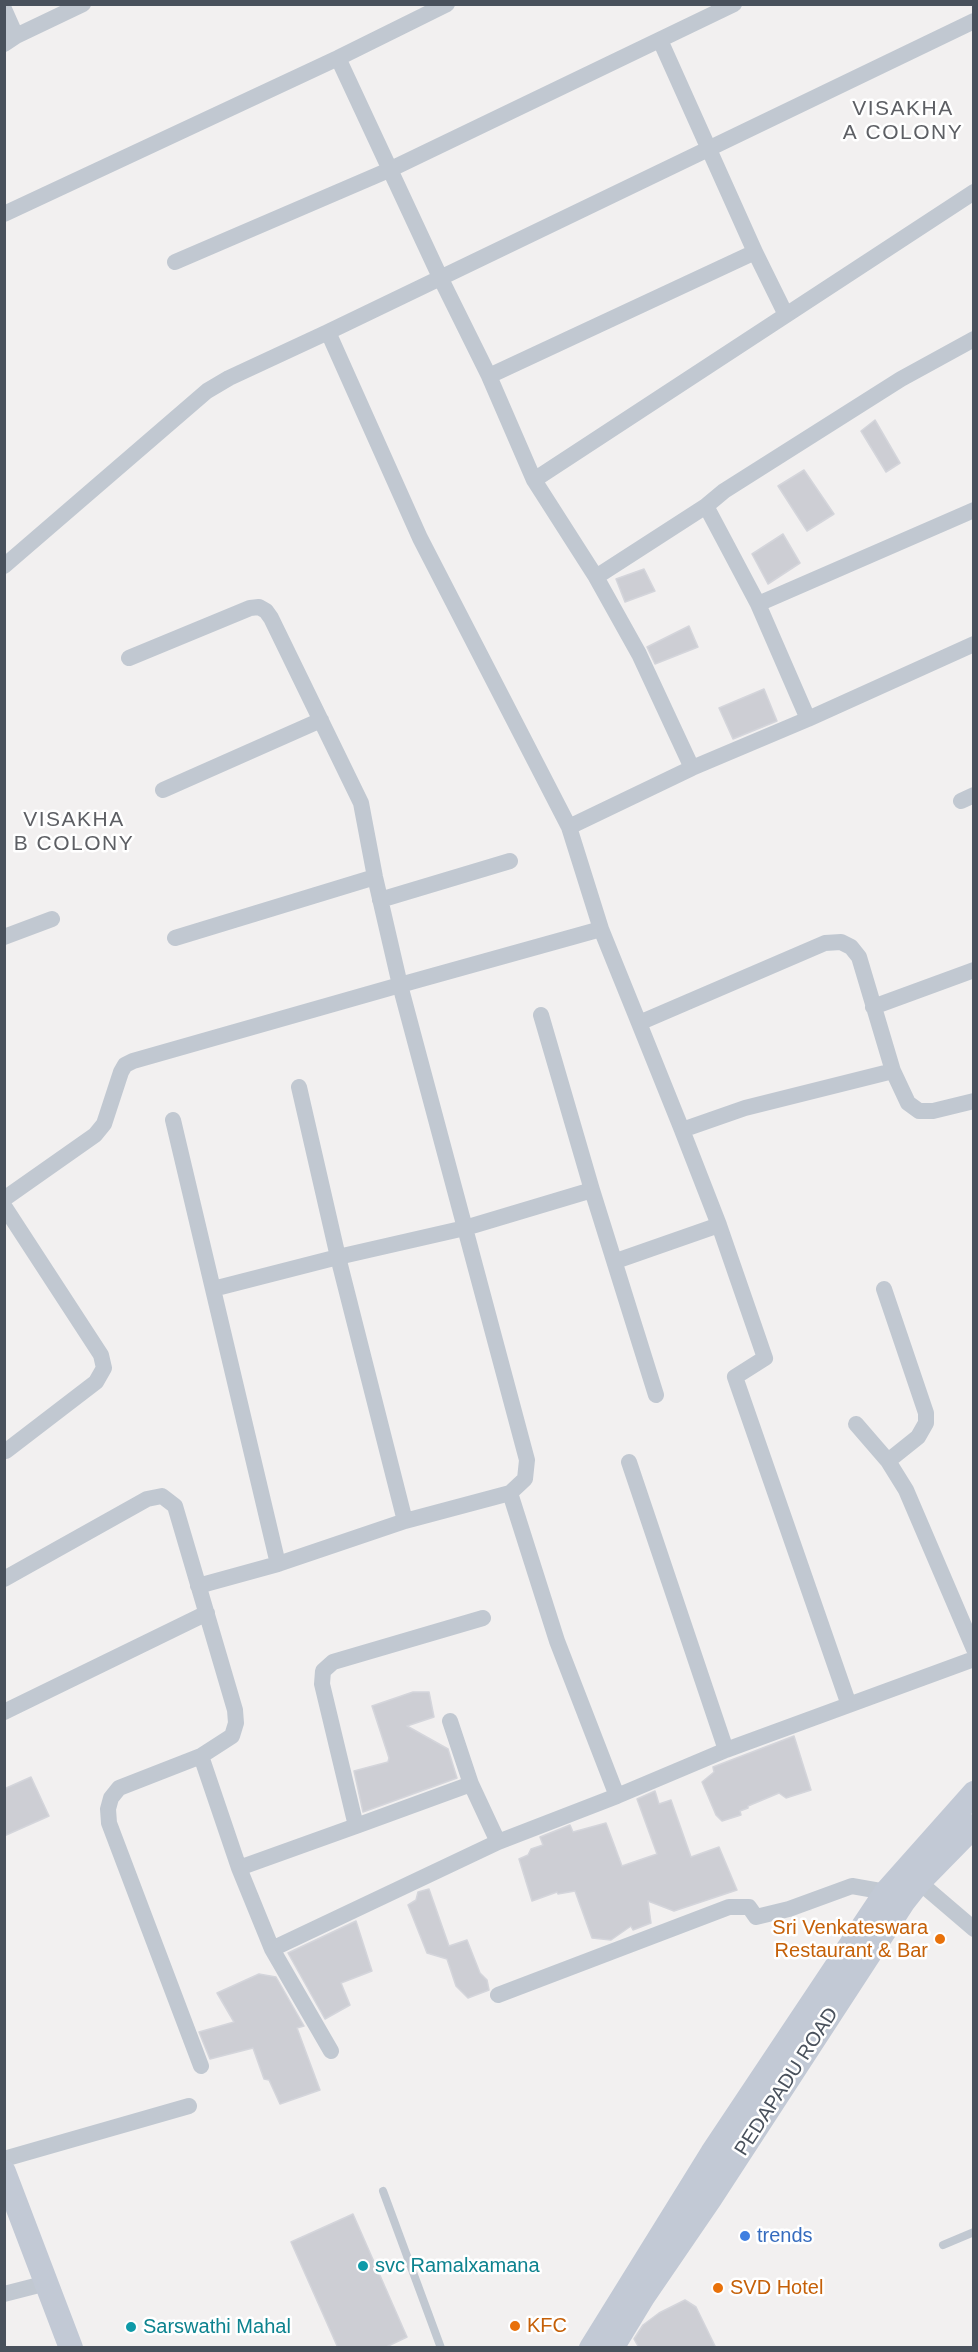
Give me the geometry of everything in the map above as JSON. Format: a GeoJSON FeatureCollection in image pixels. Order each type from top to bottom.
{"type":"FeatureCollection","features":[{"type":"Feature","properties":{"kind":"main road","name":"PEDAPADU ROAD"},"geometry":{"type":"LineString","coordinates":[[591,2348],[712,2153],[886,1892],[974,1793]]}},
{"type":"Feature","properties":{"kind":"main road","name":"PEDAPADU ROAD"},"geometry":{"type":"LineString","coordinates":[[612,2348],[643,2297],[919,1882],[974,1826]]}},
{"type":"Feature","properties":{"kind":"main road"},"geometry":{"type":"LineString","coordinates":[[4,2172],[71,2348]]}},
{"type":"Feature","properties":{"kind":"street"},"geometry":{"type":"LineString","coordinates":[[4,9],[10,40],[83,4]]}},
{"type":"Feature","properties":{"kind":"street"},"geometry":{"type":"LineString","coordinates":[[4,214],[338,58],[447,4]]}},
{"type":"Feature","properties":{"kind":"street"},"geometry":{"type":"LineString","coordinates":[[175,262],[389,170],[734,4]]}},
{"type":"Feature","properties":{"kind":"street"},"geometry":{"type":"LineString","coordinates":[[4,566],[207,391],[229,378],[974,21]]}},
{"type":"Feature","properties":{"kind":"street"},"geometry":{"type":"LineString","coordinates":[[660,40],[755,252],[786,315]]}},
{"type":"Feature","properties":{"kind":"street"},"geometry":{"type":"LineString","coordinates":[[338,58],[389,170],[489,376],[534,480],[596,577],[639,654],[692,768]]}},
{"type":"Feature","properties":{"kind":"street"},"geometry":{"type":"LineString","coordinates":[[534,480],[974,192]]}},
{"type":"Feature","properties":{"kind":"street"},"geometry":{"type":"LineString","coordinates":[[489,376],[755,252]]}},
{"type":"Feature","properties":{"kind":"street"},"geometry":{"type":"LineString","coordinates":[[328,332],[420,538],[569,828],[601,929],[719,1226],[765,1358],[735,1377],[849,1705]]}},
{"type":"Feature","properties":{"kind":"street"},"geometry":{"type":"LineString","coordinates":[[596,577],[706,506],[724,491],[901,380],[974,339]]}},
{"type":"Feature","properties":{"kind":"street"},"geometry":{"type":"LineString","coordinates":[[706,506],[758,604],[808,718]]}},
{"type":"Feature","properties":{"kind":"street"},"geometry":{"type":"LineString","coordinates":[[758,604],[974,510]]}},
{"type":"Feature","properties":{"kind":"street"},"geometry":{"type":"LineString","coordinates":[[129,658],[250,608],[259,607],[271,618],[361,803],[375,877],[400,985],[526,1460],[525,1479],[510,1493],[405,1521],[278,1564],[198,1586]]}},
{"type":"Feature","properties":{"kind":"street"},"geometry":{"type":"LineString","coordinates":[[569,828],[692,768],[974,644]]}},
{"type":"Feature","properties":{"kind":"street"},"geometry":{"type":"LineString","coordinates":[[163,790],[321,720]]}},
{"type":"Feature","properties":{"kind":"street"},"geometry":{"type":"LineString","coordinates":[[380,900],[510,861]]}},
{"type":"Feature","properties":{"kind":"street"},"geometry":{"type":"LineString","coordinates":[[175,938],[375,877]]}},
{"type":"Feature","properties":{"kind":"street"},"geometry":{"type":"LineString","coordinates":[[4,938],[52,918]]}},
{"type":"Feature","properties":{"kind":"street"},"geometry":{"type":"LineString","coordinates":[[4,1199],[95,1135],[104,1124],[121,1072],[125,1065],[133,1060],[601,929]]}},
{"type":"Feature","properties":{"kind":"street"},"geometry":{"type":"LineString","coordinates":[[639,1023],[825,943],[841,942],[851,947],[859,957],[892,1071],[908,1103],[919,1111],[933,1111],[974,1101]]}},
{"type":"Feature","properties":{"kind":"street"},"geometry":{"type":"LineString","coordinates":[[873,1006],[974,970]]}},
{"type":"Feature","properties":{"kind":"street"},"geometry":{"type":"LineString","coordinates":[[541,1015],[592,1190],[656,1395]]}},
{"type":"Feature","properties":{"kind":"street"},"geometry":{"type":"LineString","coordinates":[[682,1130],[745,1108],[892,1071]]}},
{"type":"Feature","properties":{"kind":"street"},"geometry":{"type":"LineString","coordinates":[[298,1087],[338,1257],[405,1521]]}},
{"type":"Feature","properties":{"kind":"street"},"geometry":{"type":"LineString","coordinates":[[172,1120],[278,1564]]}},
{"type":"Feature","properties":{"kind":"street"},"geometry":{"type":"LineString","coordinates":[[213,1290],[338,1257],[465,1228],[592,1190]]}},
{"type":"Feature","properties":{"kind":"street"},"geometry":{"type":"LineString","coordinates":[[4,1206],[101,1355],[104,1368],[96,1382],[5,1450]]}},
{"type":"Feature","properties":{"kind":"street"},"geometry":{"type":"LineString","coordinates":[[616,1261],[719,1226]]}},
{"type":"Feature","properties":{"kind":"street"},"geometry":{"type":"LineString","coordinates":[[884,1289],[926,1413],[926,1423],[918,1437],[888,1461]]}},
{"type":"Feature","properties":{"kind":"street"},"geometry":{"type":"LineString","coordinates":[[856,1424],[888,1461],[906,1490],[974,1649]]}},
{"type":"Feature","properties":{"kind":"street"},"geometry":{"type":"LineString","coordinates":[[629,1462],[726,1750]]}},
{"type":"Feature","properties":{"kind":"street"},"geometry":{"type":"LineString","coordinates":[[510,1493],[557,1641],[617,1796]]}},
{"type":"Feature","properties":{"kind":"street"},"geometry":{"type":"LineString","coordinates":[[4,1579],[147,1499],[162,1496],[175,1506],[235,1710],[236,1723],[232,1736],[201,1756],[119,1788],[111,1798],[108,1809],[109,1823],[201,2066]]}},
{"type":"Feature","properties":{"kind":"street"},"geometry":{"type":"LineString","coordinates":[[4,1712],[207,1613]]}},
{"type":"Feature","properties":{"kind":"street"},"geometry":{"type":"LineString","coordinates":[[356,1826],[322,1683],[323,1671],[333,1662],[483,1618]]}},
{"type":"Feature","properties":{"kind":"street"},"geometry":{"type":"LineString","coordinates":[[272,1948],[498,1842],[617,1796],[726,1750],[974,1659]]}},
{"type":"Feature","properties":{"kind":"street"},"geometry":{"type":"LineString","coordinates":[[450,1721],[471,1784],[498,1842]]}},
{"type":"Feature","properties":{"kind":"street"},"geometry":{"type":"LineString","coordinates":[[201,1756],[239,1868],[272,1948],[331,2051]]}},
{"type":"Feature","properties":{"kind":"street"},"geometry":{"type":"LineString","coordinates":[[239,1868],[471,1784]]}},
{"type":"Feature","properties":{"kind":"street"},"geometry":{"type":"LineString","coordinates":[[919,1882],[974,1929]]}},
{"type":"Feature","properties":{"kind":"street"},"geometry":{"type":"LineString","coordinates":[[498,1995],[729,1907],[749,1907],[756,1917],[789,1910],[852,1886],[886,1892]]}},
{"type":"Feature","properties":{"kind":"street"},"geometry":{"type":"LineString","coordinates":[[4,2159],[189,2106]]}},
{"type":"Feature","properties":{"kind":"street"},"geometry":{"type":"LineString","coordinates":[[4,2294],[47,2283]]}},
{"type":"Feature","properties":{"kind":"lane"},"geometry":{"type":"LineString","coordinates":[[383,2191],[441,2348]]}},
{"type":"Feature","properties":{"kind":"lane"},"geometry":{"type":"LineString","coordinates":[[943,2245],[974,2232]]}},
{"type":"Feature","properties":{"kind":"building"},"geometry":{"type":"Polygon","coordinates":[[[875,420],[900,463],[886,472],[861,431],[875,420]]]}},
{"type":"Feature","properties":{"kind":"building"},"geometry":{"type":"Polygon","coordinates":[[[804,470],[834,514],[807,531],[778,486],[804,470]]]}},
{"type":"Feature","properties":{"kind":"building"},"geometry":{"type":"Polygon","coordinates":[[[783,534],[800,563],[768,584],[752,554],[783,534]]]}},
{"type":"Feature","properties":{"kind":"building"},"geometry":{"type":"Polygon","coordinates":[[[644,569],[655,591],[625,602],[616,579],[644,569]]]}},
{"type":"Feature","properties":{"kind":"building"},"geometry":{"type":"Polygon","coordinates":[[[689,626],[698,647],[655,664],[647,647],[689,626]]]}},
{"type":"Feature","properties":{"kind":"building"},"geometry":{"type":"Polygon","coordinates":[[[764,689],[777,721],[733,739],[719,708],[764,689]]]}},
{"type":"Feature","properties":{"kind":"building"},"geometry":{"type":"Polygon","coordinates":[[[413,1692],[429,1692],[434,1717],[407,1726],[448,1749],[457,1778],[363,1812],[354,1771],[388,1762],[389,1758],[372,1706],[413,1692]]]}},
{"type":"Feature","properties":{"kind":"building"},"geometry":{"type":"Polygon","coordinates":[[[794,1736],[811,1790],[786,1798],[779,1793],[748,1806],[740,1811],[741,1815],[722,1821],[716,1815],[702,1782],[714,1772],[713,1767],[794,1736]]]}},
{"type":"Feature","properties":{"kind":"building"},"geometry":{"type":"Polygon","coordinates":[[[31,1777],[49,1816],[4,1836],[4,1789],[31,1777]]]}},
{"type":"Feature","properties":{"kind":"building"},"geometry":{"type":"Polygon","coordinates":[[[655,1791],[659,1804],[671,1800],[691,1857],[719,1847],[737,1890],[674,1911],[648,1901],[651,1923],[633,1930],[631,1926],[611,1940],[592,1938],[575,1891],[558,1894],[557,1892],[532,1901],[519,1859],[528,1855],[531,1849],[543,1845],[540,1837],[570,1825],[573,1832],[606,1823],[622,1866],[657,1854],[637,1799],[655,1791]]]}},
{"type":"Feature","properties":{"kind":"building"},"geometry":{"type":"Polygon","coordinates":[[[429,1889],[449,1946],[467,1940],[480,1973],[487,1980],[489,1990],[468,1998],[456,1986],[447,1959],[427,1953],[408,1905],[416,1900],[418,1892],[429,1889]]]}},
{"type":"Feature","properties":{"kind":"building"},"geometry":{"type":"Polygon","coordinates":[[[356,1921],[372,1971],[341,1983],[350,2005],[325,2019],[288,1953],[356,1921]]]}},
{"type":"Feature","properties":{"kind":"building"},"geometry":{"type":"Polygon","coordinates":[[[259,1974],[276,1977],[304,2026],[297,2028],[320,2090],[280,2104],[269,2080],[264,2079],[253,2048],[210,2059],[199,2032],[234,2022],[217,1993],[259,1974]]]}},
{"type":"Feature","properties":{"kind":"building"},"geometry":{"type":"Polygon","coordinates":[[[353,2214],[407,2337],[384,2348],[338,2348],[291,2242],[353,2214]]]}},
{"type":"Feature","properties":{"kind":"building"},"geometry":{"type":"Polygon","coordinates":[[[685,2300],[696,2307],[716,2348],[639,2348],[634,2339],[643,2325],[659,2313],[685,2300]]]}},
{"type":"Feature","properties":{"kind":"place","name":"Sri Venkateswara Restaurant & Bar"},"geometry":{"type":"Point","coordinates":[940,1939]}},
{"type":"Feature","properties":{"kind":"place","name":"trends"},"geometry":{"type":"Point","coordinates":[745,2236]}},
{"type":"Feature","properties":{"kind":"place","name":"svc Ramalxamana"},"geometry":{"type":"Point","coordinates":[363,2266]}},
{"type":"Feature","properties":{"kind":"place","name":"SVD Hotel"},"geometry":{"type":"Point","coordinates":[718,2288]}},
{"type":"Feature","properties":{"kind":"place","name":"KFC"},"geometry":{"type":"Point","coordinates":[515,2326]}},
{"type":"Feature","properties":{"kind":"place","name":"Sarswathi Mahal"},"geometry":{"type":"Point","coordinates":[131,2327]}},
{"type":"Feature","properties":{"kind":"district","name":"VISAKHA A COLONY"},"geometry":{"type":"Point","coordinates":[903,121]}},
{"type":"Feature","properties":{"kind":"district","name":"VISAKHA B COLONY"},"geometry":{"type":"Point","coordinates":[74,832]}}]}
